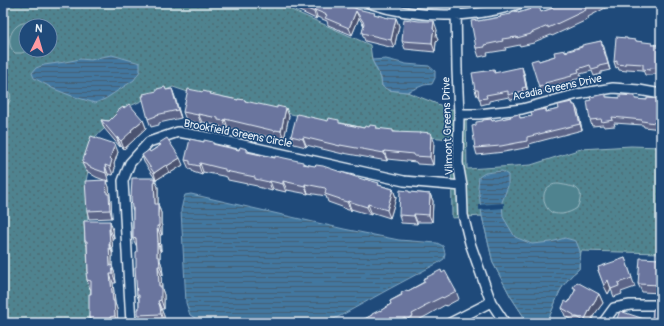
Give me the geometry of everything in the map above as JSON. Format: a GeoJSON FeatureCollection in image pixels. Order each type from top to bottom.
{"type":"FeatureCollection","features":[{"type":"Feature","properties":{"kind":"street"},"geometry":{"type":"LineString","coordinates":[[369,3],[404,12],[428,14],[456,7],[499,9],[521,3]]}},
{"type":"Feature","properties":{"kind":"street","name":"Vilmont Greens Drive"},"geometry":{"type":"LineString","coordinates":[[456,7],[459,114],[458,163],[462,186],[463,215],[470,243],[492,302],[504,323]]}},
{"type":"Feature","properties":{"kind":"street","name":"Acadia Greens Drive"},"geometry":{"type":"LineString","coordinates":[[459,114],[480,114],[522,109],[578,94],[613,88],[639,90],[661,94]]}},
{"type":"Feature","properties":{"kind":"street","name":"Brookfield Greens Circle"},"geometry":{"type":"LineString","coordinates":[[131,323],[123,181],[130,163],[149,142],[178,132],[212,138],[404,181],[462,186]]}},
{"type":"Feature","properties":{"kind":"street"},"geometry":{"type":"LineString","coordinates":[[450,323],[492,302]]}},
{"type":"Feature","properties":{"kind":"street"},"geometry":{"type":"LineString","coordinates":[[603,323],[614,308],[630,304],[661,305]]}},
{"type":"Feature","properties":{"kind":"green space"},"geometry":{"type":"Polygon","coordinates":[[[3,3],[276,3],[370,45],[372,60],[381,78],[382,86],[389,90],[407,92],[450,109],[466,110],[467,169],[531,165],[581,149],[631,146],[661,147],[661,253],[581,251],[579,269],[571,276],[562,288],[546,323],[528,323],[511,297],[493,263],[482,216],[452,218],[451,139],[394,134],[203,97],[173,87],[130,106],[95,137],[86,181],[91,323],[3,323],[3,3]]]}},
{"type":"Feature","properties":{"kind":"green space"},"geometry":{"type":"Polygon","coordinates":[[[18,25],[18,53],[15,53],[10,45],[10,36],[18,25]]]}},
{"type":"Feature","properties":{"kind":"green space"},"geometry":{"type":"Polygon","coordinates":[[[3,82],[10,92],[10,99],[7,105],[3,107],[3,82]]]}},
{"type":"Feature","properties":{"kind":"green space"},"geometry":{"type":"Polygon","coordinates":[[[559,184],[574,187],[580,194],[580,200],[577,208],[562,214],[550,211],[544,200],[547,188],[552,185],[559,184]]]}},
{"type":"Feature","properties":{"kind":"water"},"geometry":{"type":"Polygon","coordinates":[[[112,55],[140,63],[140,71],[134,80],[105,99],[95,103],[54,89],[34,78],[32,73],[36,68],[44,65],[80,59],[91,60],[112,55]]]}},
{"type":"Feature","properties":{"kind":"water"},"geometry":{"type":"Polygon","coordinates":[[[386,59],[406,64],[429,66],[435,71],[435,78],[432,84],[424,85],[407,92],[388,90],[382,86],[381,78],[372,60],[386,59]]]}},
{"type":"Feature","properties":{"kind":"water"},"geometry":{"type":"Polygon","coordinates":[[[502,171],[508,175],[508,186],[502,202],[503,217],[515,237],[532,244],[551,242],[565,238],[576,241],[580,251],[579,269],[571,276],[562,288],[546,323],[528,323],[511,297],[493,263],[482,216],[478,187],[479,177],[485,173],[502,171]]]}},
{"type":"Feature","properties":{"kind":"water"},"geometry":{"type":"Polygon","coordinates":[[[191,194],[399,240],[437,243],[443,246],[445,253],[444,259],[326,323],[212,323],[200,321],[190,315],[186,303],[181,210],[185,195],[191,194]]]}},
{"type":"Feature","properties":{"kind":"pier"},"geometry":{"type":"Polygon","coordinates":[[[504,203],[504,208],[479,210],[479,205],[504,203]]]}},
{"type":"Feature","properties":{"kind":"building"},"geometry":{"type":"Polygon","coordinates":[[[295,3],[344,3],[357,9],[375,13],[374,14],[388,18],[396,18],[391,40],[362,33],[364,23],[356,11],[349,28],[325,18],[327,15],[315,10],[314,12],[295,3]]]}},
{"type":"Feature","properties":{"kind":"building"},"geometry":{"type":"Polygon","coordinates":[[[551,3],[595,3],[585,8],[586,10],[548,28],[548,26],[531,34],[517,38],[502,39],[503,41],[484,45],[485,47],[476,48],[471,21],[501,17],[500,16],[518,11],[518,13],[531,9],[530,7],[538,4],[541,12],[553,8],[551,3]]]}},
{"type":"Feature","properties":{"kind":"building"},"geometry":{"type":"Polygon","coordinates":[[[404,19],[434,21],[433,29],[435,31],[433,33],[432,43],[402,41],[404,19]]]}},
{"type":"Feature","properties":{"kind":"building"},"geometry":{"type":"Polygon","coordinates":[[[616,37],[652,43],[652,45],[661,45],[661,69],[643,69],[643,64],[625,63],[625,65],[617,64],[617,61],[614,62],[616,37]]]}},
{"type":"Feature","properties":{"kind":"building"},"geometry":{"type":"Polygon","coordinates":[[[601,41],[608,64],[599,66],[599,68],[592,70],[590,65],[578,69],[579,72],[571,74],[572,76],[545,83],[546,85],[539,87],[531,61],[538,59],[539,61],[555,56],[554,52],[565,50],[565,52],[582,47],[582,45],[601,41]]]}},
{"type":"Feature","properties":{"kind":"building"},"geometry":{"type":"Polygon","coordinates":[[[522,67],[526,87],[522,88],[523,91],[508,95],[508,91],[486,95],[487,98],[479,99],[478,90],[475,90],[472,73],[494,70],[494,73],[522,67]]]}},
{"type":"Feature","properties":{"kind":"building"},"geometry":{"type":"Polygon","coordinates":[[[165,87],[166,90],[172,89],[178,110],[156,115],[148,119],[142,96],[144,96],[143,94],[157,91],[157,89],[165,87]]]}},
{"type":"Feature","properties":{"kind":"building"},"geometry":{"type":"Polygon","coordinates":[[[188,89],[277,108],[277,106],[286,108],[281,131],[183,112],[188,89]]]}},
{"type":"Feature","properties":{"kind":"building"},"geometry":{"type":"Polygon","coordinates":[[[606,94],[606,97],[620,98],[620,95],[635,96],[635,99],[661,99],[661,124],[642,120],[612,117],[613,120],[602,122],[601,119],[590,120],[587,101],[591,100],[590,97],[606,94]]]}},
{"type":"Feature","properties":{"kind":"building"},"geometry":{"type":"Polygon","coordinates":[[[572,102],[573,105],[575,105],[580,124],[527,137],[527,141],[501,146],[475,148],[472,126],[476,125],[476,122],[491,119],[492,121],[519,114],[520,118],[532,116],[531,112],[546,109],[546,112],[559,109],[558,105],[572,102]]]}},
{"type":"Feature","properties":{"kind":"building"},"geometry":{"type":"Polygon","coordinates":[[[129,104],[143,120],[121,141],[117,137],[117,139],[101,120],[109,121],[117,113],[116,112],[129,104]]]}},
{"type":"Feature","properties":{"kind":"building"},"geometry":{"type":"Polygon","coordinates":[[[297,114],[328,121],[329,118],[339,120],[339,123],[364,128],[365,126],[369,127],[370,125],[377,126],[376,128],[393,130],[393,132],[431,133],[430,157],[384,151],[384,153],[291,136],[297,114]]]}},
{"type":"Feature","properties":{"kind":"building"},"geometry":{"type":"Polygon","coordinates":[[[91,136],[115,144],[110,158],[112,160],[110,167],[105,165],[106,173],[82,163],[91,136]]]}},
{"type":"Feature","properties":{"kind":"building"},"geometry":{"type":"Polygon","coordinates":[[[167,138],[180,158],[154,173],[142,155],[161,145],[159,143],[167,138]]]}},
{"type":"Feature","properties":{"kind":"building"},"geometry":{"type":"Polygon","coordinates":[[[190,139],[213,142],[213,144],[239,150],[240,147],[247,149],[247,152],[303,162],[303,164],[323,166],[379,183],[378,185],[393,189],[387,210],[368,204],[367,207],[340,200],[325,194],[325,188],[305,184],[305,186],[283,181],[283,184],[269,182],[200,163],[199,166],[190,164],[190,161],[185,160],[190,139]]]}},
{"type":"Feature","properties":{"kind":"building"},"geometry":{"type":"Polygon","coordinates":[[[132,178],[154,178],[155,204],[158,204],[159,218],[159,226],[157,226],[157,257],[159,257],[160,266],[158,266],[159,286],[161,286],[161,300],[158,301],[161,314],[138,315],[139,295],[137,295],[135,267],[137,252],[136,238],[133,239],[133,208],[131,199],[132,178]]]}},
{"type":"Feature","properties":{"kind":"building"},"geometry":{"type":"Polygon","coordinates":[[[106,180],[110,210],[87,211],[85,181],[106,180]]]}},
{"type":"Feature","properties":{"kind":"building"},"geometry":{"type":"Polygon","coordinates":[[[400,190],[430,194],[429,215],[399,215],[400,190]]]}},
{"type":"Feature","properties":{"kind":"building"},"geometry":{"type":"Polygon","coordinates":[[[84,221],[110,221],[110,266],[112,265],[113,274],[110,274],[115,316],[110,317],[111,323],[92,323],[89,318],[89,294],[91,294],[91,281],[87,280],[86,273],[88,273],[87,241],[85,241],[84,221]]]}},
{"type":"Feature","properties":{"kind":"building"},"geometry":{"type":"Polygon","coordinates":[[[625,258],[632,278],[618,283],[619,286],[611,289],[608,280],[604,286],[598,267],[625,258]]]}},
{"type":"Feature","properties":{"kind":"building"},"geometry":{"type":"Polygon","coordinates":[[[640,258],[661,259],[661,285],[638,284],[640,258]]]}},
{"type":"Feature","properties":{"kind":"building"},"geometry":{"type":"Polygon","coordinates":[[[441,270],[442,273],[445,271],[456,291],[424,306],[425,307],[412,314],[413,316],[406,320],[405,318],[395,323],[357,323],[380,311],[391,304],[390,301],[402,295],[401,293],[425,282],[423,279],[441,270]]]}},
{"type":"Feature","properties":{"kind":"building"},"geometry":{"type":"Polygon","coordinates":[[[577,282],[599,294],[584,321],[574,317],[574,315],[562,308],[565,301],[568,303],[576,289],[573,287],[577,282]]]}},
{"type":"Feature","properties":{"kind":"building"},"geometry":{"type":"Polygon","coordinates":[[[657,307],[661,307],[661,323],[615,323],[620,311],[650,321],[650,318],[652,319],[653,309],[657,309],[657,307]]]}},
{"type":"Feature","properties":{"kind":"building"},"geometry":{"type":"Polygon","coordinates":[[[161,319],[167,323],[158,323],[161,319]]]}},
{"type":"Feature","properties":{"kind":"building"},"geometry":{"type":"Polygon","coordinates":[[[471,319],[473,323],[464,323],[471,319]]]}}]}
